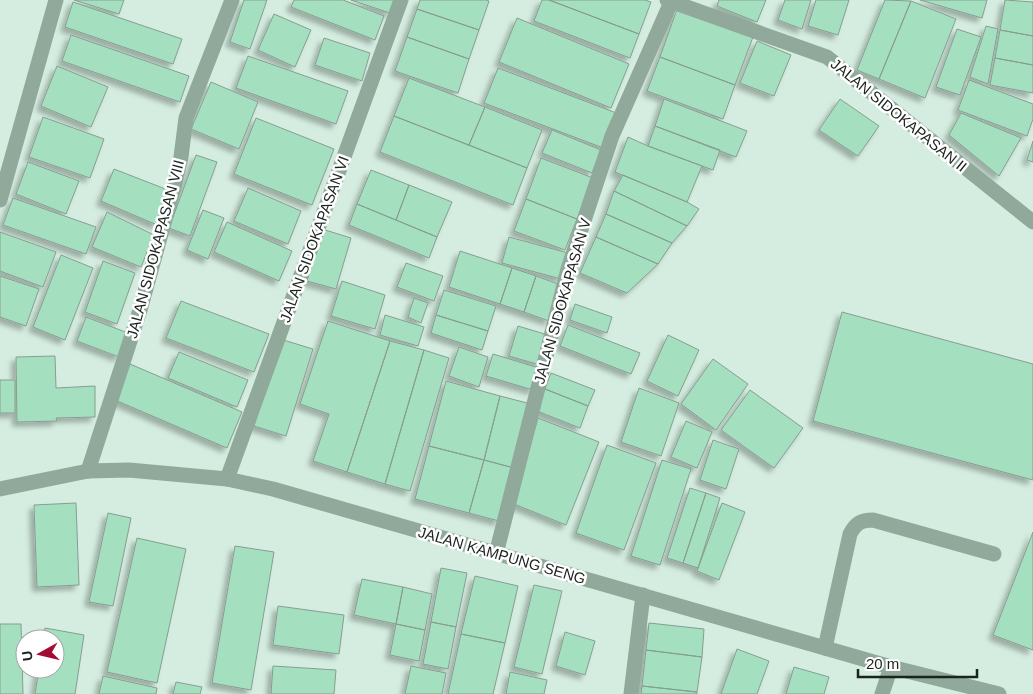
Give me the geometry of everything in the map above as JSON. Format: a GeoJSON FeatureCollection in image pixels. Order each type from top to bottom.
{"type":"FeatureCollection","features":[{"type":"Feature","properties":{"kind":"street"},"geometry":{"type":"LineString","coordinates":[[0,200],[56,0]]}},
{"type":"Feature","properties":{"kind":"street","name":"JALAN SIDOKAPASAN VIII"},"geometry":{"type":"LineString","coordinates":[[88,470],[140,310],[174,187],[181,157],[186,118],[232,0]]}},
{"type":"Feature","properties":{"kind":"street","name":"JALAN SIDOKAPASAN VI"},"geometry":{"type":"LineString","coordinates":[[227,479],[401,0]]}},
{"type":"Feature","properties":{"kind":"street","name":"JALAN SIDOKAPASAN II"},"geometry":{"type":"LineString","coordinates":[[670,0],[827,57],[1033,222]]}},
{"type":"Feature","properties":{"kind":"street","name":"JALAN SIDOKAPASAN V"},"geometry":{"type":"LineString","coordinates":[[496,554],[568,269],[612,136],[670,0]]}},
{"type":"Feature","properties":{"kind":"street","name":"JALAN KAMPUNG SENG"},"geometry":{"type":"LineString","coordinates":[[0,489],[88,470],[129,470],[227,479],[273,489],[891,667],[981,692],[999,694]]}},
{"type":"Feature","properties":{"kind":"street"},"geometry":{"type":"LineString","coordinates":[[824,648],[850,534],[856,524],[864,520],[873,520],[994,554]]}},
{"type":"Feature","properties":{"kind":"street"},"geometry":{"type":"LineString","coordinates":[[632,694],[643,595]]}},
{"type":"Feature","properties":{"kind":"street"},"geometry":{"type":"LineString","coordinates":[[882,694],[891,667]]}},
{"type":"Feature","properties":{"kind":"building"},"geometry":{"type":"Polygon","coordinates":[[[74,0],[124,0],[119,14],[74,0]]]}},
{"type":"Feature","properties":{"kind":"building"},"geometry":{"type":"Polygon","coordinates":[[[244,0],[267,0],[250,49],[230,42],[244,0]]]}},
{"type":"Feature","properties":{"kind":"building"},"geometry":{"type":"Polygon","coordinates":[[[294,0],[343,0],[384,16],[375,40],[291,7],[294,0]]]}},
{"type":"Feature","properties":{"kind":"building"},"geometry":{"type":"Polygon","coordinates":[[[351,0],[395,0],[390,13],[351,0]]]}},
{"type":"Feature","properties":{"kind":"building"},"geometry":{"type":"Polygon","coordinates":[[[420,0],[489,1],[479,30],[417,9],[420,0]]]}},
{"type":"Feature","properties":{"kind":"building"},"geometry":{"type":"Polygon","coordinates":[[[542,0],[549,0],[639,34],[630,58],[534,21],[542,0]]]}},
{"type":"Feature","properties":{"kind":"building"},"geometry":{"type":"Polygon","coordinates":[[[549,0],[645,0],[651,2],[639,34],[549,0]]]}},
{"type":"Feature","properties":{"kind":"building"},"geometry":{"type":"Polygon","coordinates":[[[719,0],[766,0],[757,22],[717,6],[719,0]]]}},
{"type":"Feature","properties":{"kind":"building"},"geometry":{"type":"Polygon","coordinates":[[[785,0],[811,0],[802,29],[778,20],[785,0]]]}},
{"type":"Feature","properties":{"kind":"building"},"geometry":{"type":"Polygon","coordinates":[[[816,0],[849,0],[838,35],[808,26],[816,0]]]}},
{"type":"Feature","properties":{"kind":"building"},"geometry":{"type":"Polygon","coordinates":[[[885,0],[911,1],[879,79],[857,70],[885,0]]]}},
{"type":"Feature","properties":{"kind":"building"},"geometry":{"type":"Polygon","coordinates":[[[920,0],[987,0],[982,18],[920,0]]]}},
{"type":"Feature","properties":{"kind":"building"},"geometry":{"type":"Polygon","coordinates":[[[1005,0],[1033,2],[1033,36],[1000,30],[1005,0]]]}},
{"type":"Feature","properties":{"kind":"building"},"geometry":{"type":"Polygon","coordinates":[[[911,1],[956,19],[925,98],[879,79],[911,1]]]}},
{"type":"Feature","properties":{"kind":"building"},"geometry":{"type":"Polygon","coordinates":[[[73,2],[182,39],[173,64],[65,27],[73,2]]]}},
{"type":"Feature","properties":{"kind":"building"},"geometry":{"type":"Polygon","coordinates":[[[417,9],[479,30],[469,59],[407,37],[417,9]]]}},
{"type":"Feature","properties":{"kind":"building"},"geometry":{"type":"Polygon","coordinates":[[[677,9],[753,37],[735,85],[660,57],[677,9]]]}},
{"type":"Feature","properties":{"kind":"building"},"geometry":{"type":"Polygon","coordinates":[[[274,14],[311,30],[295,67],[258,50],[274,14]]]}},
{"type":"Feature","properties":{"kind":"building"},"geometry":{"type":"Polygon","coordinates":[[[517,18],[629,64],[611,108],[499,62],[517,18]]]}},
{"type":"Feature","properties":{"kind":"building"},"geometry":{"type":"Polygon","coordinates":[[[986,26],[998,29],[988,84],[970,77],[986,26]]]}},
{"type":"Feature","properties":{"kind":"building"},"geometry":{"type":"Polygon","coordinates":[[[957,29],[981,37],[960,95],[936,87],[957,29]]]}},
{"type":"Feature","properties":{"kind":"building"},"geometry":{"type":"Polygon","coordinates":[[[1000,30],[1033,36],[1033,65],[995,58],[1000,30]]]}},
{"type":"Feature","properties":{"kind":"building"},"geometry":{"type":"Polygon","coordinates":[[[71,35],[189,76],[180,102],[62,61],[71,35]]]}},
{"type":"Feature","properties":{"kind":"building"},"geometry":{"type":"Polygon","coordinates":[[[407,37],[469,59],[458,93],[395,71],[407,37]]]}},
{"type":"Feature","properties":{"kind":"building"},"geometry":{"type":"Polygon","coordinates":[[[324,38],[370,53],[362,81],[315,65],[324,38]]]}},
{"type":"Feature","properties":{"kind":"building"},"geometry":{"type":"Polygon","coordinates":[[[757,41],[791,55],[774,96],[740,83],[757,41]]]}},
{"type":"Feature","properties":{"kind":"building"},"geometry":{"type":"Polygon","coordinates":[[[248,56],[348,91],[336,124],[236,88],[248,56]]]}},
{"type":"Feature","properties":{"kind":"building"},"geometry":{"type":"Polygon","coordinates":[[[660,57],[735,85],[723,119],[647,91],[660,57]]]}},
{"type":"Feature","properties":{"kind":"building"},"geometry":{"type":"Polygon","coordinates":[[[995,58],[1033,65],[1033,93],[990,85],[995,58]]]}},
{"type":"Feature","properties":{"kind":"building"},"geometry":{"type":"Polygon","coordinates":[[[57,66],[108,87],[91,127],[41,106],[57,66]]]}},
{"type":"Feature","properties":{"kind":"building"},"geometry":{"type":"Polygon","coordinates":[[[498,68],[619,114],[606,149],[484,103],[498,68]]]}},
{"type":"Feature","properties":{"kind":"building"},"geometry":{"type":"Polygon","coordinates":[[[409,78],[485,107],[469,145],[394,116],[409,78]]]}},
{"type":"Feature","properties":{"kind":"building"},"geometry":{"type":"Polygon","coordinates":[[[969,80],[1033,104],[1033,119],[1027,136],[958,110],[969,80]]]}},
{"type":"Feature","properties":{"kind":"building"},"geometry":{"type":"Polygon","coordinates":[[[211,82],[258,102],[239,149],[191,129],[211,82]]]}},
{"type":"Feature","properties":{"kind":"building"},"geometry":{"type":"Polygon","coordinates":[[[664,99],[747,131],[736,157],[655,126],[664,99]]]}},
{"type":"Feature","properties":{"kind":"building"},"geometry":{"type":"Polygon","coordinates":[[[840,99],[879,126],[858,156],[819,130],[840,99]]]}},
{"type":"Feature","properties":{"kind":"building"},"geometry":{"type":"Polygon","coordinates":[[[485,107],[542,130],[527,168],[469,145],[485,107]]]}},
{"type":"Feature","properties":{"kind":"building"},"geometry":{"type":"Polygon","coordinates":[[[961,113],[1021,138],[999,176],[949,135],[961,113]]]}},
{"type":"Feature","properties":{"kind":"building"},"geometry":{"type":"Polygon","coordinates":[[[394,116],[527,168],[513,205],[380,152],[394,116]]]}},
{"type":"Feature","properties":{"kind":"building"},"geometry":{"type":"Polygon","coordinates":[[[43,117],[104,139],[90,178],[29,157],[43,117]]]}},
{"type":"Feature","properties":{"kind":"building"},"geometry":{"type":"Polygon","coordinates":[[[256,118],[334,149],[312,205],[234,174],[256,118]]]}},
{"type":"Feature","properties":{"kind":"building"},"geometry":{"type":"Polygon","coordinates":[[[655,126],[720,150],[713,170],[648,146],[655,126]]]}},
{"type":"Feature","properties":{"kind":"building"},"geometry":{"type":"Polygon","coordinates":[[[552,130],[601,150],[592,173],[542,153],[552,130]]]}},
{"type":"Feature","properties":{"kind":"building"},"geometry":{"type":"Polygon","coordinates":[[[628,137],[702,166],[687,202],[615,172],[628,137]]]}},
{"type":"Feature","properties":{"kind":"building"},"geometry":{"type":"Polygon","coordinates":[[[1033,141],[1033,162],[1027,160],[1033,141]]]}},
{"type":"Feature","properties":{"kind":"building"},"geometry":{"type":"Polygon","coordinates":[[[196,155],[217,162],[190,236],[169,228],[196,155]]]}},
{"type":"Feature","properties":{"kind":"building"},"geometry":{"type":"Polygon","coordinates":[[[541,158],[593,178],[577,219],[526,199],[541,158]]]}},
{"type":"Feature","properties":{"kind":"building"},"geometry":{"type":"Polygon","coordinates":[[[28,162],[79,181],[66,214],[16,194],[28,162]]]}},
{"type":"Feature","properties":{"kind":"building"},"geometry":{"type":"Polygon","coordinates":[[[114,169],[168,190],[157,225],[101,201],[114,169]]]}},
{"type":"Feature","properties":{"kind":"building"},"geometry":{"type":"Polygon","coordinates":[[[371,170],[409,185],[396,220],[357,204],[371,170]]]}},
{"type":"Feature","properties":{"kind":"building"},"geometry":{"type":"Polygon","coordinates":[[[623,175],[699,209],[687,226],[614,191],[623,175]]]}},
{"type":"Feature","properties":{"kind":"building"},"geometry":{"type":"Polygon","coordinates":[[[409,185],[452,202],[437,237],[396,220],[409,185]]]}},
{"type":"Feature","properties":{"kind":"building"},"geometry":{"type":"Polygon","coordinates":[[[248,188],[301,211],[288,244],[234,221],[248,188]]]}},
{"type":"Feature","properties":{"kind":"building"},"geometry":{"type":"Polygon","coordinates":[[[614,191],[687,226],[672,243],[606,214],[614,191]]]}},
{"type":"Feature","properties":{"kind":"building"},"geometry":{"type":"Polygon","coordinates":[[[13,198],[96,227],[86,254],[3,225],[13,198]]]}},
{"type":"Feature","properties":{"kind":"building"},"geometry":{"type":"Polygon","coordinates":[[[526,199],[577,219],[565,250],[514,231],[526,199]]]}},
{"type":"Feature","properties":{"kind":"building"},"geometry":{"type":"Polygon","coordinates":[[[357,204],[437,237],[429,258],[349,225],[357,204]]]}},
{"type":"Feature","properties":{"kind":"building"},"geometry":{"type":"Polygon","coordinates":[[[203,210],[224,218],[208,259],[187,250],[203,210]]]}},
{"type":"Feature","properties":{"kind":"building"},"geometry":{"type":"Polygon","coordinates":[[[107,212],[154,235],[141,267],[92,247],[107,212]]]}},
{"type":"Feature","properties":{"kind":"building"},"geometry":{"type":"Polygon","coordinates":[[[606,214],[672,243],[658,264],[596,237],[606,214]]]}},
{"type":"Feature","properties":{"kind":"building"},"geometry":{"type":"Polygon","coordinates":[[[227,222],[292,251],[279,281],[214,252],[227,222]]]}},
{"type":"Feature","properties":{"kind":"building"},"geometry":{"type":"Polygon","coordinates":[[[322,229],[351,238],[336,289],[307,281],[322,229]]]}},
{"type":"Feature","properties":{"kind":"building"},"geometry":{"type":"Polygon","coordinates":[[[0,232],[56,252],[43,287],[0,271],[0,232]]]}},
{"type":"Feature","properties":{"kind":"building"},"geometry":{"type":"Polygon","coordinates":[[[509,237],[568,253],[561,279],[502,263],[509,237]]]}},
{"type":"Feature","properties":{"kind":"building"},"geometry":{"type":"Polygon","coordinates":[[[596,237],[658,264],[627,293],[580,273],[596,237]]]}},
{"type":"Feature","properties":{"kind":"building"},"geometry":{"type":"Polygon","coordinates":[[[460,251],[512,268],[500,304],[449,287],[460,251]]]}},
{"type":"Feature","properties":{"kind":"building"},"geometry":{"type":"Polygon","coordinates":[[[61,255],[93,268],[65,340],[33,327],[61,255]]]}},
{"type":"Feature","properties":{"kind":"building"},"geometry":{"type":"Polygon","coordinates":[[[103,261],[135,273],[117,324],[85,312],[103,261]]]}},
{"type":"Feature","properties":{"kind":"building"},"geometry":{"type":"Polygon","coordinates":[[[406,263],[443,276],[434,301],[397,287],[406,263]]]}},
{"type":"Feature","properties":{"kind":"building"},"geometry":{"type":"Polygon","coordinates":[[[512,268],[536,276],[524,312],[500,304],[512,268]]]}},
{"type":"Feature","properties":{"kind":"building"},"geometry":{"type":"Polygon","coordinates":[[[0,276],[39,289],[26,326],[0,317],[0,276]]]}},
{"type":"Feature","properties":{"kind":"building"},"geometry":{"type":"Polygon","coordinates":[[[536,276],[561,285],[549,321],[524,312],[536,276]]]}},
{"type":"Feature","properties":{"kind":"building"},"geometry":{"type":"Polygon","coordinates":[[[342,281],[385,295],[375,329],[331,316],[342,281]]]}},
{"type":"Feature","properties":{"kind":"building"},"geometry":{"type":"Polygon","coordinates":[[[444,290],[496,306],[488,331],[436,315],[444,290]]]}},
{"type":"Feature","properties":{"kind":"building"},"geometry":{"type":"Polygon","coordinates":[[[414,298],[428,303],[421,323],[408,317],[414,298]]]}},
{"type":"Feature","properties":{"kind":"building"},"geometry":{"type":"Polygon","coordinates":[[[181,301],[269,334],[254,372],[166,338],[181,301]]]}},
{"type":"Feature","properties":{"kind":"building"},"geometry":{"type":"Polygon","coordinates":[[[575,304],[612,317],[607,333],[570,320],[575,304]]]}},
{"type":"Feature","properties":{"kind":"building"},"geometry":{"type":"Polygon","coordinates":[[[842,312],[1033,364],[1033,480],[813,421],[842,312]]]}},
{"type":"Feature","properties":{"kind":"building"},"geometry":{"type":"Polygon","coordinates":[[[385,315],[424,327],[418,346],[380,335],[385,315]]]}},
{"type":"Feature","properties":{"kind":"building"},"geometry":{"type":"Polygon","coordinates":[[[436,315],[488,331],[482,350],[431,333],[436,315]]]}},
{"type":"Feature","properties":{"kind":"building"},"geometry":{"type":"Polygon","coordinates":[[[86,317],[128,333],[119,357],[77,341],[86,317]]]}},
{"type":"Feature","properties":{"kind":"building"},"geometry":{"type":"Polygon","coordinates":[[[328,321],[390,341],[347,472],[313,461],[329,414],[300,404],[328,321]]]}},
{"type":"Feature","properties":{"kind":"building"},"geometry":{"type":"Polygon","coordinates":[[[568,325],[640,353],[631,374],[560,346],[568,325]]]}},
{"type":"Feature","properties":{"kind":"building"},"geometry":{"type":"Polygon","coordinates":[[[518,326],[548,335],[540,365],[509,356],[518,326]]]}},
{"type":"Feature","properties":{"kind":"building"},"geometry":{"type":"Polygon","coordinates":[[[668,335],[699,350],[678,396],[647,381],[668,335]]]}},
{"type":"Feature","properties":{"kind":"building"},"geometry":{"type":"Polygon","coordinates":[[[280,339],[313,349],[286,436],[254,426],[280,339]]]}},
{"type":"Feature","properties":{"kind":"building"},"geometry":{"type":"Polygon","coordinates":[[[390,341],[424,350],[385,484],[347,472],[390,341]]]}},
{"type":"Feature","properties":{"kind":"building"},"geometry":{"type":"Polygon","coordinates":[[[459,347],[488,357],[479,387],[449,376],[459,347]]]}},
{"type":"Feature","properties":{"kind":"building"},"geometry":{"type":"Polygon","coordinates":[[[424,350],[449,358],[410,491],[385,484],[424,350]]]}},
{"type":"Feature","properties":{"kind":"building"},"geometry":{"type":"Polygon","coordinates":[[[179,352],[248,380],[237,407],[168,378],[179,352]]]}},
{"type":"Feature","properties":{"kind":"building"},"geometry":{"type":"Polygon","coordinates":[[[493,354],[539,368],[533,390],[486,376],[493,354]]]}},
{"type":"Feature","properties":{"kind":"building"},"geometry":{"type":"Polygon","coordinates":[[[55,356],[56,388],[95,386],[95,417],[56,418],[57,421],[17,422],[16,357],[55,356]]]}},
{"type":"Feature","properties":{"kind":"building"},"geometry":{"type":"Polygon","coordinates":[[[713,359],[748,384],[716,430],[681,404],[713,359]]]}},
{"type":"Feature","properties":{"kind":"building"},"geometry":{"type":"Polygon","coordinates":[[[130,364],[242,412],[227,448],[115,400],[130,364]]]}},
{"type":"Feature","properties":{"kind":"building"},"geometry":{"type":"Polygon","coordinates":[[[551,373],[595,390],[588,406],[545,389],[551,373]]]}},
{"type":"Feature","properties":{"kind":"building"},"geometry":{"type":"Polygon","coordinates":[[[0,380],[15,380],[15,413],[0,413],[0,380]]]}},
{"type":"Feature","properties":{"kind":"building"},"geometry":{"type":"Polygon","coordinates":[[[446,381],[500,396],[484,460],[429,446],[446,381]]]}},
{"type":"Feature","properties":{"kind":"building"},"geometry":{"type":"Polygon","coordinates":[[[639,388],[679,403],[661,456],[621,442],[639,388]]]}},
{"type":"Feature","properties":{"kind":"building"},"geometry":{"type":"Polygon","coordinates":[[[545,389],[588,406],[580,428],[537,411],[545,389]]]}},
{"type":"Feature","properties":{"kind":"building"},"geometry":{"type":"Polygon","coordinates":[[[750,390],[803,428],[774,468],[721,430],[750,390]]]}},
{"type":"Feature","properties":{"kind":"building"},"geometry":{"type":"Polygon","coordinates":[[[500,396],[531,404],[514,468],[484,460],[500,396]]]}},
{"type":"Feature","properties":{"kind":"building"},"geometry":{"type":"Polygon","coordinates":[[[538,418],[599,442],[566,525],[514,504],[538,418]]]}},
{"type":"Feature","properties":{"kind":"building"},"geometry":{"type":"Polygon","coordinates":[[[686,421],[712,432],[697,468],[671,457],[686,421]]]}},
{"type":"Feature","properties":{"kind":"building"},"geometry":{"type":"Polygon","coordinates":[[[713,440],[739,449],[726,489],[700,480],[713,440]]]}},
{"type":"Feature","properties":{"kind":"building"},"geometry":{"type":"Polygon","coordinates":[[[607,445],[656,463],[624,550],[576,533],[607,445]]]}},
{"type":"Feature","properties":{"kind":"building"},"geometry":{"type":"Polygon","coordinates":[[[429,446],[484,460],[469,513],[415,499],[429,446]]]}},
{"type":"Feature","properties":{"kind":"building"},"geometry":{"type":"Polygon","coordinates":[[[484,460],[514,468],[499,521],[469,513],[484,460]]]}},
{"type":"Feature","properties":{"kind":"building"},"geometry":{"type":"Polygon","coordinates":[[[662,460],[691,469],[660,565],[631,556],[662,460]]]}},
{"type":"Feature","properties":{"kind":"building"},"geometry":{"type":"Polygon","coordinates":[[[690,488],[706,493],[683,563],[667,558],[690,488]]]}},
{"type":"Feature","properties":{"kind":"building"},"geometry":{"type":"Polygon","coordinates":[[[706,493],[720,498],[698,568],[683,563],[706,493]]]}},
{"type":"Feature","properties":{"kind":"building"},"geometry":{"type":"Polygon","coordinates":[[[76,503],[79,585],[37,587],[34,505],[76,503]]]}},
{"type":"Feature","properties":{"kind":"building"},"geometry":{"type":"Polygon","coordinates":[[[722,503],[745,512],[719,580],[697,571],[722,503]]]}},
{"type":"Feature","properties":{"kind":"building"},"geometry":{"type":"Polygon","coordinates":[[[108,513],[131,518],[113,606],[89,602],[108,513]]]}},
{"type":"Feature","properties":{"kind":"building"},"geometry":{"type":"Polygon","coordinates":[[[1033,532],[1033,650],[993,635],[1033,532]]]}},
{"type":"Feature","properties":{"kind":"building"},"geometry":{"type":"Polygon","coordinates":[[[137,538],[186,549],[157,683],[107,672],[137,538]]]}},
{"type":"Feature","properties":{"kind":"building"},"geometry":{"type":"Polygon","coordinates":[[[235,546],[274,552],[251,690],[212,683],[235,546]]]}},
{"type":"Feature","properties":{"kind":"building"},"geometry":{"type":"Polygon","coordinates":[[[441,568],[467,573],[456,627],[431,622],[441,568]]]}},
{"type":"Feature","properties":{"kind":"building"},"geometry":{"type":"Polygon","coordinates":[[[475,576],[518,586],[505,643],[461,634],[475,576]]]}},
{"type":"Feature","properties":{"kind":"building"},"geometry":{"type":"Polygon","coordinates":[[[362,579],[403,587],[396,624],[354,615],[362,579]]]}},
{"type":"Feature","properties":{"kind":"building"},"geometry":{"type":"Polygon","coordinates":[[[534,585],[562,591],[542,674],[514,667],[534,585]]]}},
{"type":"Feature","properties":{"kind":"building"},"geometry":{"type":"Polygon","coordinates":[[[403,587],[432,594],[425,630],[396,624],[403,587]]]}},
{"type":"Feature","properties":{"kind":"building"},"geometry":{"type":"Polygon","coordinates":[[[278,606],[344,615],[339,654],[273,645],[278,606]]]}},
{"type":"Feature","properties":{"kind":"building"},"geometry":{"type":"Polygon","coordinates":[[[431,622],[456,627],[448,669],[423,664],[431,622]]]}},
{"type":"Feature","properties":{"kind":"building"},"geometry":{"type":"Polygon","coordinates":[[[649,623],[704,629],[702,657],[646,650],[649,623]]]}},
{"type":"Feature","properties":{"kind":"building"},"geometry":{"type":"Polygon","coordinates":[[[0,624],[21,624],[21,629],[15,629],[15,679],[23,679],[23,694],[0,694],[0,624]]]}},
{"type":"Feature","properties":{"kind":"building"},"geometry":{"type":"Polygon","coordinates":[[[396,624],[425,630],[419,661],[390,655],[396,624]]]}},
{"type":"Feature","properties":{"kind":"building"},"geometry":{"type":"Polygon","coordinates":[[[65,632],[84,635],[75,694],[35,694],[37,679],[65,679],[65,632]]]}},
{"type":"Feature","properties":{"kind":"building"},"geometry":{"type":"Polygon","coordinates":[[[565,632],[595,641],[585,675],[556,666],[565,632]]]}},
{"type":"Feature","properties":{"kind":"building"},"geometry":{"type":"Polygon","coordinates":[[[461,634],[505,643],[493,694],[448,694],[461,634]]]}},
{"type":"Feature","properties":{"kind":"building"},"geometry":{"type":"Polygon","coordinates":[[[737,649],[769,661],[757,694],[721,694],[737,649]]]}},
{"type":"Feature","properties":{"kind":"building"},"geometry":{"type":"Polygon","coordinates":[[[646,650],[702,657],[697,692],[642,686],[646,650]]]}},
{"type":"Feature","properties":{"kind":"building"},"geometry":{"type":"Polygon","coordinates":[[[273,666],[336,670],[334,694],[271,694],[273,666]]]}},
{"type":"Feature","properties":{"kind":"building"},"geometry":{"type":"Polygon","coordinates":[[[411,666],[446,673],[442,694],[405,694],[411,666]]]}},
{"type":"Feature","properties":{"kind":"building"},"geometry":{"type":"Polygon","coordinates":[[[794,667],[829,677],[824,694],[786,694],[794,667]]]}},
{"type":"Feature","properties":{"kind":"building"},"geometry":{"type":"Polygon","coordinates":[[[510,672],[547,680],[544,694],[506,694],[510,672]]]}},
{"type":"Feature","properties":{"kind":"building"},"geometry":{"type":"Polygon","coordinates":[[[103,676],[157,688],[156,694],[99,694],[103,676]]]}},
{"type":"Feature","properties":{"kind":"building"},"geometry":{"type":"Polygon","coordinates":[[[176,682],[202,687],[200,694],[173,694],[176,682]]]}},
{"type":"Feature","properties":{"kind":"building"},"geometry":{"type":"Polygon","coordinates":[[[642,686],[697,692],[697,694],[641,694],[642,686]]]}}]}
